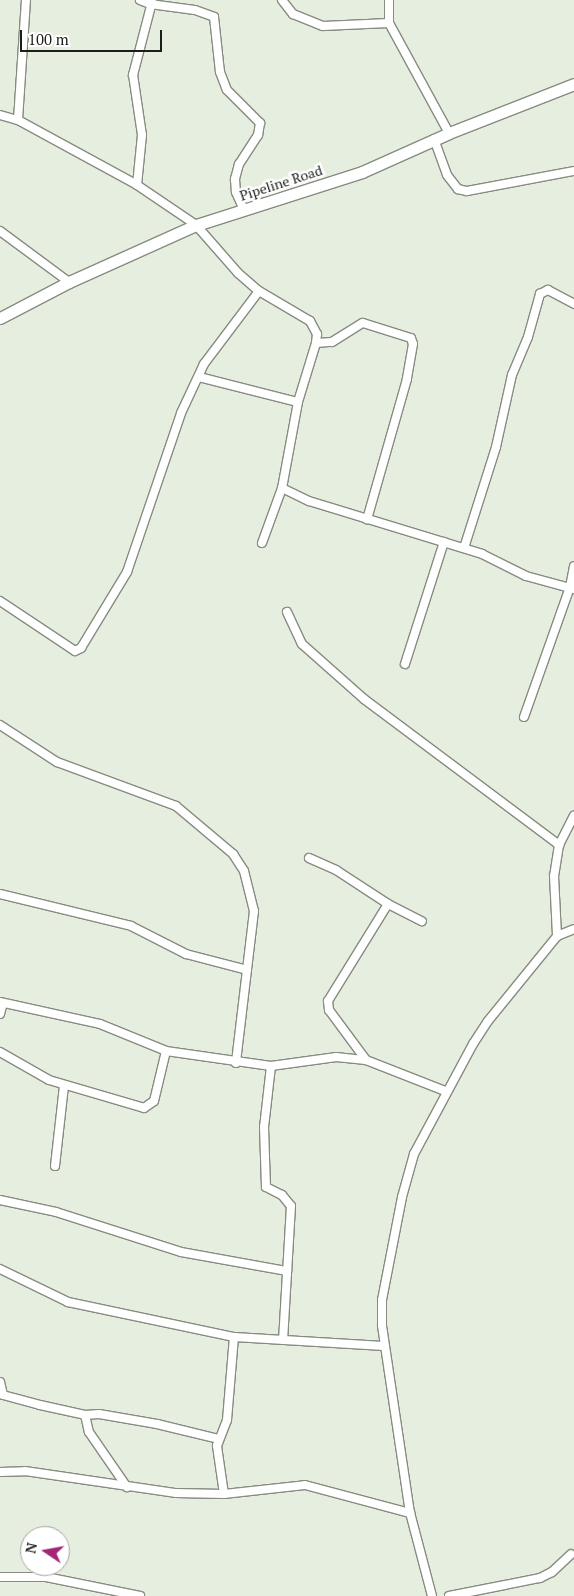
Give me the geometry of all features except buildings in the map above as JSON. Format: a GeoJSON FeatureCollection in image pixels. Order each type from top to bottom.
{"type":"FeatureCollection","features":[{"type":"Feature","properties":{"kind":"street"},"geometry":{"type":"LineString","coordinates":[[18,120],[26,0]]}},
{"type":"Feature","properties":{"kind":"street"},"geometry":{"type":"LineString","coordinates":[[140,0],[195,10],[214,17],[220,72],[227,90],[260,123],[258,135],[239,164],[235,179],[236,192],[244,210]]}},
{"type":"Feature","properties":{"kind":"street"},"geometry":{"type":"LineString","coordinates":[[282,0],[293,14],[306,22],[323,26],[389,23]]}},
{"type":"Feature","properties":{"kind":"street"},"geometry":{"type":"LineString","coordinates":[[388,0],[389,23],[449,133]]}},
{"type":"Feature","properties":{"kind":"street"},"geometry":{"type":"LineString","coordinates":[[137,185],[142,135],[133,75],[152,2]]}},
{"type":"Feature","properties":{"kind":"street","name":"Pipeline Road"},"geometry":{"type":"LineString","coordinates":[[0,318],[69,282],[196,226],[362,172],[434,139],[574,84]]}},
{"type":"Feature","properties":{"kind":"street"},"geometry":{"type":"LineString","coordinates":[[0,115],[18,120],[137,185],[196,226],[238,273],[259,291],[310,321],[317,334],[316,343],[298,402],[282,488],[262,543]]}},
{"type":"Feature","properties":{"kind":"street"},"geometry":{"type":"LineString","coordinates":[[434,139],[447,175],[458,189],[467,191],[574,171]]}},
{"type":"Feature","properties":{"kind":"street"},"geometry":{"type":"LineString","coordinates":[[0,231],[69,282]]}},
{"type":"Feature","properties":{"kind":"street"},"geometry":{"type":"LineString","coordinates":[[464,548],[496,447],[512,375],[528,336],[540,294],[548,290],[574,304]]}},
{"type":"Feature","properties":{"kind":"street"},"geometry":{"type":"LineString","coordinates":[[0,601],[75,650],[81,648],[127,572],[181,413],[204,364],[259,291]]}},
{"type":"Feature","properties":{"kind":"street"},"geometry":{"type":"LineString","coordinates":[[316,343],[332,342],[363,322],[411,338],[413,344],[407,378],[367,519]]}},
{"type":"Feature","properties":{"kind":"street"},"geometry":{"type":"LineString","coordinates":[[199,377],[298,402]]}},
{"type":"Feature","properties":{"kind":"street"},"geometry":{"type":"LineString","coordinates":[[282,488],[309,501],[464,548],[526,576],[572,588]]}},
{"type":"Feature","properties":{"kind":"street"},"geometry":{"type":"LineString","coordinates":[[405,664],[444,542]]}},
{"type":"Feature","properties":{"kind":"street"},"geometry":{"type":"LineString","coordinates":[[524,717],[572,588],[574,566]]}},
{"type":"Feature","properties":{"kind":"street"},"geometry":{"type":"LineString","coordinates":[[287,612],[302,644],[364,699],[558,845]]}},
{"type":"Feature","properties":{"kind":"street"},"geometry":{"type":"LineString","coordinates":[[0,725],[57,762],[176,806],[233,854],[244,870],[254,911],[236,1063]]}},
{"type":"Feature","properties":{"kind":"street"},"geometry":{"type":"LineString","coordinates":[[557,936],[554,876],[558,845],[574,816]]}},
{"type":"Feature","properties":{"kind":"street"},"geometry":{"type":"LineString","coordinates":[[309,858],[336,870],[388,904],[422,921]]}},
{"type":"Feature","properties":{"kind":"street"},"geometry":{"type":"LineString","coordinates":[[0,894],[131,926],[186,954],[247,970]]}},
{"type":"Feature","properties":{"kind":"street"},"geometry":{"type":"LineString","coordinates":[[366,1060],[328,1010],[328,1001],[388,904]]}},
{"type":"Feature","properties":{"kind":"street"},"geometry":{"type":"LineString","coordinates":[[432,1596],[410,1513],[384,1346],[382,1300],[408,1168],[445,1091],[488,1020],[557,936],[574,928]]}},
{"type":"Feature","properties":{"kind":"street"},"geometry":{"type":"LineString","coordinates":[[0,1014],[1,1003],[100,1024],[166,1051],[236,1063],[271,1066],[336,1057],[366,1060],[445,1091]]}},
{"type":"Feature","properties":{"kind":"street"},"geometry":{"type":"LineString","coordinates":[[0,1052],[49,1080],[64,1086],[148,1107],[154,1101],[166,1051]]}},
{"type":"Feature","properties":{"kind":"street"},"geometry":{"type":"LineString","coordinates":[[271,1066],[263,1163],[266,1187],[282,1195],[291,1206],[283,1340]]}},
{"type":"Feature","properties":{"kind":"street"},"geometry":{"type":"LineString","coordinates":[[55,1166],[64,1086]]}},
{"type":"Feature","properties":{"kind":"street"},"geometry":{"type":"LineString","coordinates":[[0,1200],[56,1212],[181,1252],[287,1271]]}},
{"type":"Feature","properties":{"kind":"street"},"geometry":{"type":"LineString","coordinates":[[0,1269],[68,1302],[234,1337],[384,1346]]}},
{"type":"Feature","properties":{"kind":"street"},"geometry":{"type":"LineString","coordinates":[[224,1494],[217,1454],[218,1439],[227,1420],[234,1337]]}},
{"type":"Feature","properties":{"kind":"street"},"geometry":{"type":"LineString","coordinates":[[0,1382],[3,1395],[85,1415],[99,1414],[157,1424],[218,1439]]}},
{"type":"Feature","properties":{"kind":"street"},"geometry":{"type":"LineString","coordinates":[[85,1415],[89,1432],[127,1487]]}},
{"type":"Feature","properties":{"kind":"street"},"geometry":{"type":"LineString","coordinates":[[0,1472],[25,1471],[176,1493],[224,1494],[305,1485],[410,1513]]}},
{"type":"Feature","properties":{"kind":"street"},"geometry":{"type":"LineString","coordinates":[[449,1596],[540,1578],[552,1572],[571,1554]]}},
{"type":"Feature","properties":{"kind":"street"},"geometry":{"type":"LineString","coordinates":[[0,1577],[46,1577],[140,1596]]}}]}
